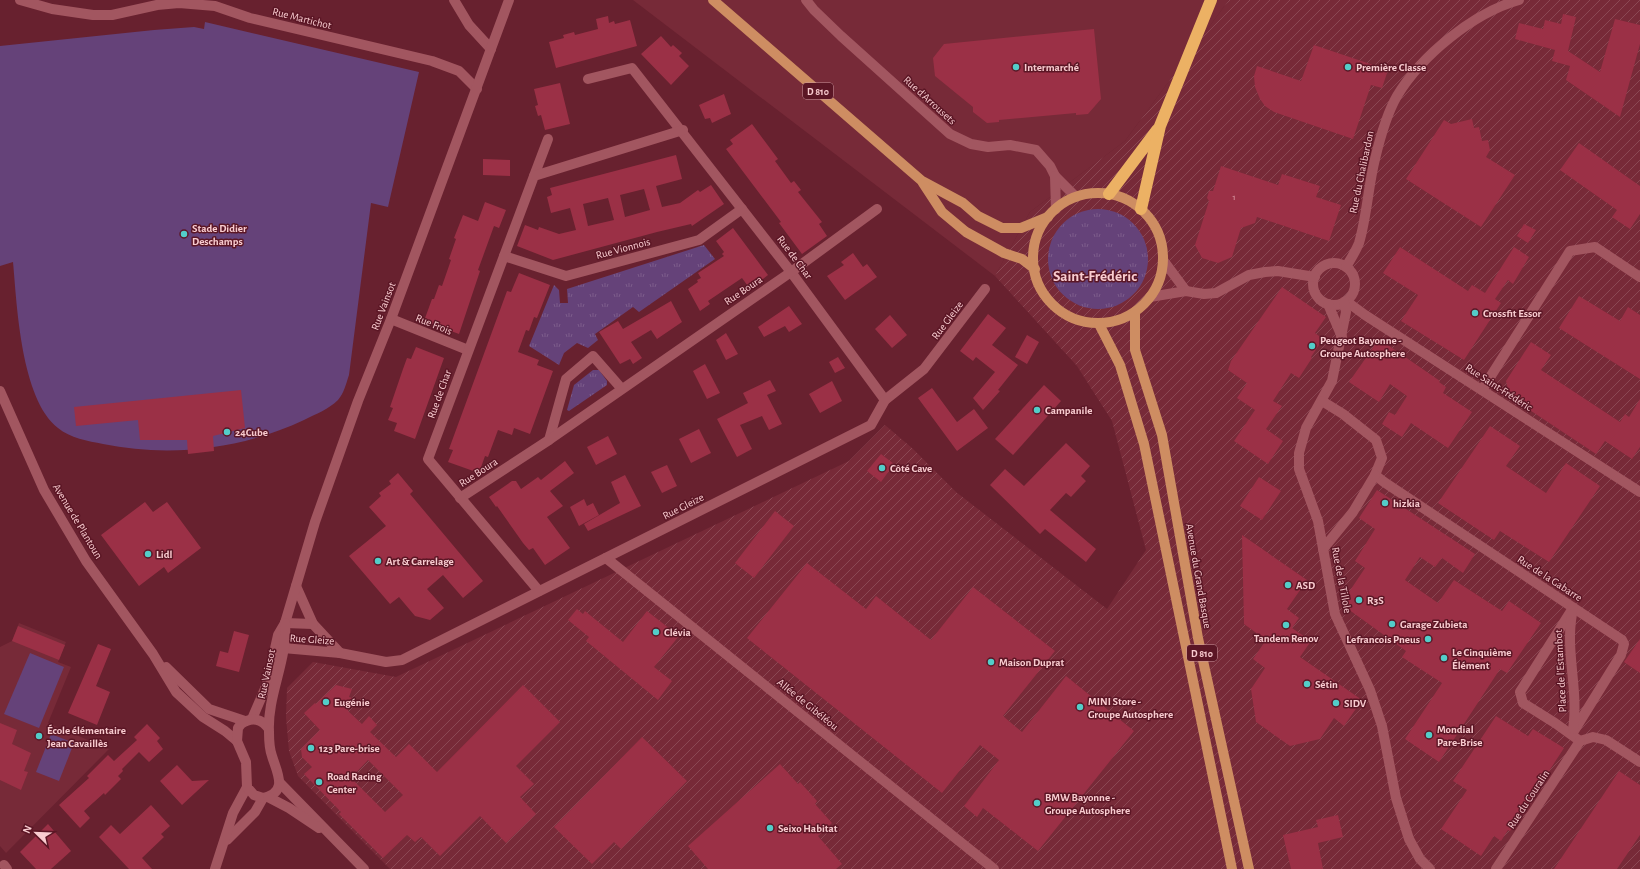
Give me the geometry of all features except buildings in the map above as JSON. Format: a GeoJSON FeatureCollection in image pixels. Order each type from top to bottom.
{"type":"FeatureCollection","features":[{"type":"Feature","properties":{"kind":"highway"},"geometry":{"type":"LineString","coordinates":[[1205,18],[1211,0]]}},
{"type":"Feature","properties":{"kind":"highway"},"geometry":{"type":"LineString","coordinates":[[1141,209],[1160,126],[1214,0]]}},
{"type":"Feature","properties":{"kind":"highway"},"geometry":{"type":"LineString","coordinates":[[1109,194],[1160,126]]}},
{"type":"Feature","properties":{"kind":"main road","name":"D 810"},"geometry":{"type":"LineString","coordinates":[[713,0],[922,181],[963,202],[978,216],[1002,228],[1021,228],[1048,217]]}},
{"type":"Feature","properties":{"kind":"main road","name":"D 810"},"geometry":{"type":"LineString","coordinates":[[922,181],[942,212],[966,232],[1004,253],[1022,259],[1035,269]]}},
{"type":"Feature","properties":{"kind":"main road"},"geometry":{"type":"LineString","coordinates":[[1092,193],[1109,194],[1126,199],[1141,209],[1156,229],[1161,241],[1163,260],[1160,279],[1150,297],[1135,312],[1124,318],[1099,324],[1079,321],[1060,311],[1046,297],[1036,278],[1033,254],[1037,236],[1048,217],[1056,209],[1076,197],[1092,193]]}},
{"type":"Feature","properties":{"kind":"main road","name":"Avenue du Grand Basque"},"geometry":{"type":"LineString","coordinates":[[1135,312],[1135,350],[1162,435],[1198,638],[1249,869]]}},
{"type":"Feature","properties":{"kind":"main road","name":"D 810"},"geometry":{"type":"LineString","coordinates":[[1099,324],[1120,365],[1144,444],[1232,869]]}},
{"type":"Feature","properties":{"kind":"street","name":"Rue Martichot"},"geometry":{"type":"LineString","coordinates":[[20,0],[52,10],[99,15],[112,15],[157,5],[203,2],[250,18],[432,61],[460,71],[477,89]]}},
{"type":"Feature","properties":{"kind":"street"},"geometry":{"type":"LineString","coordinates":[[454,0],[468,25],[491,49]]}},
{"type":"Feature","properties":{"kind":"street","name":"Rue Vainsot"},"geometry":{"type":"LineString","coordinates":[[237,741],[238,728],[248,720],[267,684],[278,635],[285,623],[315,522],[358,401],[391,319],[509,0]]}},
{"type":"Feature","properties":{"kind":"street","name":"Rue d'Arrousets"},"geometry":{"type":"LineString","coordinates":[[806,0],[814,10],[841,36],[950,134],[971,144],[988,147],[1010,145],[1036,150],[1050,166],[1055,176],[1076,197]]}},
{"type":"Feature","properties":{"kind":"street","name":"Rue du Chalibardon"},"geometry":{"type":"LineString","coordinates":[[1346,267],[1358,244],[1374,160],[1384,127],[1396,97],[1411,75],[1458,32],[1488,12],[1519,0]]}},
{"type":"Feature","properties":{"kind":"street","name":"Rue de Char"},"geometry":{"type":"LineString","coordinates":[[588,79],[632,68],[683,130],[791,272],[885,400]]}},
{"type":"Feature","properties":{"kind":"street"},"geometry":{"type":"LineString","coordinates":[[534,176],[683,130]]}},
{"type":"Feature","properties":{"kind":"street","name":"Rue de Char"},"geometry":{"type":"LineString","coordinates":[[539,591],[428,459],[548,139]]}},
{"type":"Feature","properties":{"kind":"street"},"geometry":{"type":"LineString","coordinates":[[1055,176],[1056,209]]}},
{"type":"Feature","properties":{"kind":"street","name":"Rue Vionnois"},"geometry":{"type":"LineString","coordinates":[[504,256],[566,276],[699,240],[742,208]]}},
{"type":"Feature","properties":{"kind":"street","name":"Rue Boura"},"geometry":{"type":"LineString","coordinates":[[460,498],[550,440],[621,388],[791,272],[877,209]]}},
{"type":"Feature","properties":{"kind":"street"},"geometry":{"type":"LineString","coordinates":[[1482,390],[1570,251],[1594,247],[1640,277]]}},
{"type":"Feature","properties":{"kind":"street"},"geometry":{"type":"LineString","coordinates":[[1163,260],[1186,291]]}},
{"type":"Feature","properties":{"kind":"street"},"geometry":{"type":"LineString","coordinates":[[1328,304],[1339,304],[1345,302],[1351,296],[1354,288],[1352,273],[1346,267],[1328,264],[1317,272],[1314,277],[1313,284],[1317,296],[1328,304],[1342,337]]}},
{"type":"Feature","properties":{"kind":"street"},"geometry":{"type":"LineString","coordinates":[[1150,297],[1186,291],[1204,294],[1216,293],[1249,275],[1264,272],[1278,271],[1314,277]]}},
{"type":"Feature","properties":{"kind":"street","name":"Rue Gleize"},"geometry":{"type":"LineString","coordinates":[[283,648],[340,653],[386,662],[402,660],[871,425],[885,400],[924,370],[985,289]]}},
{"type":"Feature","properties":{"kind":"street","name":"Rue de la Tillole"},"geometry":{"type":"LineString","coordinates":[[1345,302],[1346,312],[1342,337],[1332,381],[1306,428],[1299,453],[1298,469],[1318,521],[1335,614],[1372,697],[1382,726],[1396,798],[1409,839],[1420,859],[1430,869]]}},
{"type":"Feature","properties":{"kind":"street","name":"Rue Saint-Frédéric"},"geometry":{"type":"LineString","coordinates":[[1345,302],[1640,492]]}},
{"type":"Feature","properties":{"kind":"street","name":"Rue Frois"},"geometry":{"type":"LineString","coordinates":[[391,319],[468,350]]}},
{"type":"Feature","properties":{"kind":"street"},"geometry":{"type":"LineString","coordinates":[[550,440],[566,379],[593,356],[621,388]]}},
{"type":"Feature","properties":{"kind":"street","name":"Avenue de Plantoun"},"geometry":{"type":"LineString","coordinates":[[0,391],[44,490],[86,561],[153,654],[176,692],[203,717],[225,731],[237,741]]}},
{"type":"Feature","properties":{"kind":"street"},"geometry":{"type":"LineString","coordinates":[[1322,401],[1343,414],[1376,440],[1382,458],[1375,475],[1352,512],[1323,549]]}},
{"type":"Feature","properties":{"kind":"street","name":"Rue de la Gabarre"},"geometry":{"type":"LineString","coordinates":[[1375,475],[1622,640],[1624,644],[1620,655],[1572,734]]}},
{"type":"Feature","properties":{"kind":"street","name":"Allée de Gibéléou"},"geometry":{"type":"LineString","coordinates":[[606,558],[994,869]]}},
{"type":"Feature","properties":{"kind":"street","name":"Rue Gleize"},"geometry":{"type":"LineString","coordinates":[[296,586],[313,624],[340,653]]}},
{"type":"Feature","properties":{"kind":"street"},"geometry":{"type":"LineString","coordinates":[[1573,608],[1520,692],[1523,704],[1572,734],[1580,741],[1593,737],[1606,740],[1640,762]]}},
{"type":"Feature","properties":{"kind":"street","name":"Place de l'Estambot"},"geometry":{"type":"LineString","coordinates":[[1572,734],[1576,709],[1569,631],[1573,608]]}},
{"type":"Feature","properties":{"kind":"street","name":"Rue Vainsot"},"geometry":{"type":"LineString","coordinates":[[280,783],[280,777],[270,747],[269,729],[272,696],[286,637],[285,623]]}},
{"type":"Feature","properties":{"kind":"street","name":"Rue Gleize"},"geometry":{"type":"LineString","coordinates":[[285,623],[313,624]]}},
{"type":"Feature","properties":{"kind":"street","name":"Avenue de Plantoun"},"geometry":{"type":"LineString","coordinates":[[153,654],[210,709],[248,720],[260,720],[269,729]]}},
{"type":"Feature","properties":{"kind":"street"},"geometry":{"type":"LineString","coordinates":[[237,741],[246,762],[248,786],[254,795],[266,798],[289,808],[330,835]]}},
{"type":"Feature","properties":{"kind":"street","name":"Rue du Couralin"},"geometry":{"type":"LineString","coordinates":[[1496,869],[1580,741]]}},
{"type":"Feature","properties":{"kind":"street"},"geometry":{"type":"LineString","coordinates":[[224,843],[255,812],[266,798],[273,794],[280,783],[364,869]]}},
{"type":"Feature","properties":{"kind":"street"},"geometry":{"type":"LineString","coordinates":[[215,869],[233,813],[248,786]]}},
{"type":"Feature","properties":{"kind":"shaded area"},"geometry":{"type":"Polygon","coordinates":[[[633,0],[1229,0],[1125,141],[1030,212],[995,276],[633,0]]]}},
{"type":"Feature","properties":{"kind":"shaded area"},"geometry":{"type":"Polygon","coordinates":[[[1229,0],[1640,0],[1640,869],[390,869],[298,776],[289,751],[286,717],[287,688],[313,662],[396,677],[849,461],[885,425],[912,448],[956,492],[1107,609],[1146,550],[1112,421],[1077,366],[995,276],[1030,212],[1125,141],[1229,0]]]}},
{"type":"Feature","properties":{"kind":"shaded area","name":"École élémentaire Jean Cavaillès"},"geometry":{"type":"Polygon","coordinates":[[[19,623],[66,642],[58,662],[71,667],[48,723],[109,749],[6,853],[0,846],[0,647],[12,641],[19,623]]]}},
{"type":"Feature","properties":{"kind":"green space","name":"Stade Didier Deschamps"},"geometry":{"type":"Polygon","coordinates":[[[205,22],[419,72],[388,207],[371,203],[349,375],[345,388],[338,400],[326,409],[280,430],[231,444],[206,448],[154,450],[129,448],[79,439],[58,428],[46,414],[36,396],[23,351],[13,262],[0,266],[0,46],[154,30],[194,27],[204,29],[205,22]]]}},
{"type":"Feature","properties":{"kind":"green space"},"geometry":{"type":"Polygon","coordinates":[[[1098,209],[1117,213],[1133,224],[1144,240],[1148,259],[1144,278],[1133,294],[1117,305],[1098,309],[1079,305],[1063,294],[1052,278],[1048,259],[1052,240],[1063,224],[1079,213],[1098,209]]]}},
{"type":"Feature","properties":{"kind":"green space"},"geometry":{"type":"Polygon","coordinates":[[[704,245],[715,259],[639,312],[633,307],[595,334],[598,340],[588,348],[577,343],[564,353],[559,365],[529,346],[554,285],[559,290],[560,303],[568,303],[567,289],[704,245]]]}},
{"type":"Feature","properties":{"kind":"green space"},"geometry":{"type":"Polygon","coordinates":[[[593,370],[599,370],[607,381],[607,385],[569,411],[567,410],[574,385],[593,370]]]}},
{"type":"Feature","properties":{"kind":"green space"},"geometry":{"type":"Polygon","coordinates":[[[30,653],[64,667],[39,728],[4,714],[30,653]]]}},
{"type":"Feature","properties":{"kind":"green space"},"geometry":{"type":"Polygon","coordinates":[[[51,734],[74,743],[59,781],[36,772],[51,734]]]}},
{"type":"Feature","properties":{"kind":"place","name":"Intermarché"},"geometry":{"type":"Point","coordinates":[1016,67]}},
{"type":"Feature","properties":{"kind":"place","name":"Première Classe"},"geometry":{"type":"Point","coordinates":[1348,67]}},
{"type":"Feature","properties":{"kind":"place","name":"Stade Didier Deschamps"},"geometry":{"type":"Point","coordinates":[184,234]}},
{"type":"Feature","properties":{"kind":"place","name":"Crossfit Essor"},"geometry":{"type":"Point","coordinates":[1475,313]}},
{"type":"Feature","properties":{"kind":"place","name":"Peugeot Bayonne - Groupe Autosphere"},"geometry":{"type":"Point","coordinates":[1312,346]}},
{"type":"Feature","properties":{"kind":"place","name":"Campanile"},"geometry":{"type":"Point","coordinates":[1037,410]}},
{"type":"Feature","properties":{"kind":"place","name":"24Cube"},"geometry":{"type":"Point","coordinates":[227,432]}},
{"type":"Feature","properties":{"kind":"place","name":"Côté Cave"},"geometry":{"type":"Point","coordinates":[882,468]}},
{"type":"Feature","properties":{"kind":"place","name":"hizkia"},"geometry":{"type":"Point","coordinates":[1385,503]}},
{"type":"Feature","properties":{"kind":"place","name":"Lidl"},"geometry":{"type":"Point","coordinates":[148,554]}},
{"type":"Feature","properties":{"kind":"place","name":"Art & Carrelage"},"geometry":{"type":"Point","coordinates":[378,561]}},
{"type":"Feature","properties":{"kind":"place","name":"ASD"},"geometry":{"type":"Point","coordinates":[1288,585]}},
{"type":"Feature","properties":{"kind":"place","name":"R3S"},"geometry":{"type":"Point","coordinates":[1359,600]}},
{"type":"Feature","properties":{"kind":"place","name":"Garage Zubieta"},"geometry":{"type":"Point","coordinates":[1392,624]}},
{"type":"Feature","properties":{"kind":"place","name":"Tandem Renov"},"geometry":{"type":"Point","coordinates":[1286,625]}},
{"type":"Feature","properties":{"kind":"place","name":"Clévia"},"geometry":{"type":"Point","coordinates":[656,632]}},
{"type":"Feature","properties":{"kind":"place","name":"Lefrancois Pneus"},"geometry":{"type":"Point","coordinates":[1428,639]}},
{"type":"Feature","properties":{"kind":"place","name":"Le Cinquième Élément"},"geometry":{"type":"Point","coordinates":[1444,658]}},
{"type":"Feature","properties":{"kind":"place","name":"Maison Duprat"},"geometry":{"type":"Point","coordinates":[991,662]}},
{"type":"Feature","properties":{"kind":"place","name":"Sétin"},"geometry":{"type":"Point","coordinates":[1307,684]}},
{"type":"Feature","properties":{"kind":"place","name":"Eugénie"},"geometry":{"type":"Point","coordinates":[326,702]}},
{"type":"Feature","properties":{"kind":"place","name":"SIDV"},"geometry":{"type":"Point","coordinates":[1336,703]}},
{"type":"Feature","properties":{"kind":"place","name":"MINI Store - Groupe Autosphere"},"geometry":{"type":"Point","coordinates":[1080,707]}},
{"type":"Feature","properties":{"kind":"place","name":"Mondial Pare-Brise"},"geometry":{"type":"Point","coordinates":[1429,735]}},
{"type":"Feature","properties":{"kind":"place","name":"École élémentaire Jean Cavaillès"},"geometry":{"type":"Point","coordinates":[39,736]}},
{"type":"Feature","properties":{"kind":"place","name":"123 Pare-brise"},"geometry":{"type":"Point","coordinates":[311,748]}},
{"type":"Feature","properties":{"kind":"place","name":"Road Racing Center"},"geometry":{"type":"Point","coordinates":[319,782]}},
{"type":"Feature","properties":{"kind":"place","name":"BMW Bayonne - Groupe Autosphere"},"geometry":{"type":"Point","coordinates":[1037,803]}},
{"type":"Feature","properties":{"kind":"place","name":"Seixo Habitat"},"geometry":{"type":"Point","coordinates":[770,828]}},
{"type":"Feature","properties":{"kind":"district","name":"Saint-Frédéric"},"geometry":{"type":"Point","coordinates":[1095,276]}}]}
